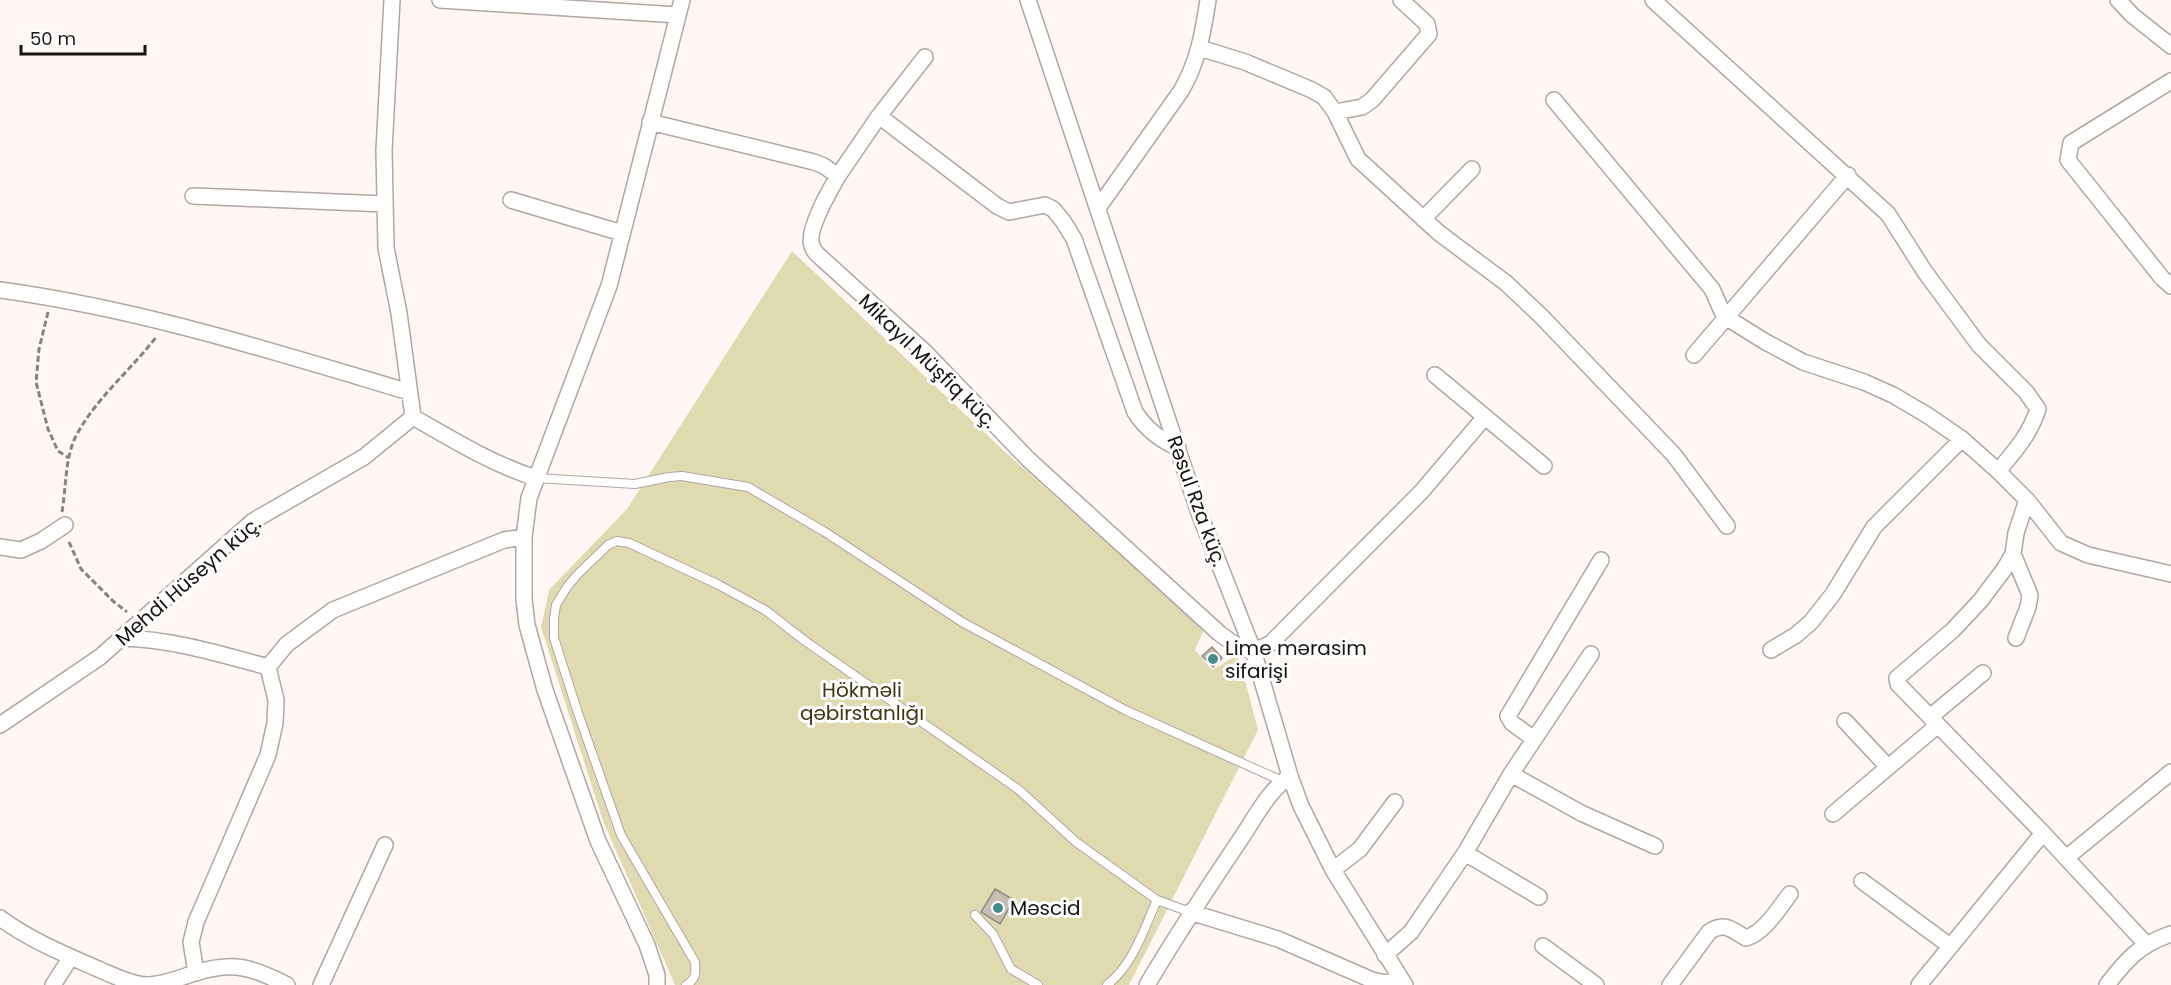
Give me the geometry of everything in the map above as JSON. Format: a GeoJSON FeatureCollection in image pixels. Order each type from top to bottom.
{"type":"FeatureCollection","features":[{"type":"Feature","properties":{"kind":"street"},"geometry":{"type":"LineString","coordinates":[[392,0],[384,150],[386,248],[399,313],[413,417],[481,456],[506,468],[536,478]]}},
{"type":"Feature","properties":{"kind":"street"},"geometry":{"type":"LineString","coordinates":[[440,0],[678,15]]}},
{"type":"Feature","properties":{"kind":"street"},"geometry":{"type":"LineString","coordinates":[[657,985],[657,975],[647,945],[598,841],[545,690],[527,625],[524,599],[524,537],[526,513],[536,478],[609,286],[682,0]]}},
{"type":"Feature","properties":{"kind":"street","name":"Rəsul Rza küç."},"geometry":{"type":"LineString","coordinates":[[1028,0],[1199,513],[1253,650],[1286,779],[1333,870],[1403,982]]}},
{"type":"Feature","properties":{"kind":"street"},"geometry":{"type":"LineString","coordinates":[[1098,208],[1181,91],[1191,73],[1200,48],[1208,0]]}},
{"type":"Feature","properties":{"kind":"street"},"geometry":{"type":"LineString","coordinates":[[1335,112],[1362,107],[1372,100],[1429,34],[1427,24],[1401,0]]}},
{"type":"Feature","properties":{"kind":"street"},"geometry":{"type":"LineString","coordinates":[[1653,0],[1798,134],[1848,175],[1888,214],[1925,272],[1978,345],[2026,392],[2038,409],[2033,425],[1998,471]]}},
{"type":"Feature","properties":{"kind":"street"},"geometry":{"type":"LineString","coordinates":[[2118,0],[2132,15],[2171,46]]}},
{"type":"Feature","properties":{"kind":"street"},"geometry":{"type":"LineString","coordinates":[[1200,48],[1245,62],[1324,97],[1335,112],[1358,159],[1439,233],[1506,283],[1541,316],[1674,455],[1727,526]]}},
{"type":"Feature","properties":{"kind":"street","name":"Mikayıl Müşfiq küç."},"geometry":{"type":"LineString","coordinates":[[925,57],[879,116],[838,176],[811,235],[811,246],[925,352],[1046,476],[1220,633],[1244,649],[1253,650]]}},
{"type":"Feature","properties":{"kind":"street"},"geometry":{"type":"LineString","coordinates":[[2171,81],[2071,143],[2068,160],[2162,278],[2171,286]]}},
{"type":"Feature","properties":{"kind":"street"},"geometry":{"type":"LineString","coordinates":[[1554,100],[1712,289],[1724,316],[1803,362],[1864,382],[1893,395],[1927,415],[1962,439],[1998,471],[2027,500],[2061,543],[2088,555],[2171,574]]}},
{"type":"Feature","properties":{"kind":"street"},"geometry":{"type":"LineString","coordinates":[[879,116],[997,206],[1009,212],[1036,205],[1045,205],[1053,209],[1074,239],[1135,412],[1144,427],[1163,441],[1178,448]]}},
{"type":"Feature","properties":{"kind":"street"},"geometry":{"type":"LineString","coordinates":[[650,122],[814,162],[824,165],[838,176]]}},
{"type":"Feature","properties":{"kind":"street"},"geometry":{"type":"LineString","coordinates":[[1423,219],[1472,169]]}},
{"type":"Feature","properties":{"kind":"street"},"geometry":{"type":"LineString","coordinates":[[1694,354],[1724,316],[1848,175]]}},
{"type":"Feature","properties":{"kind":"street"},"geometry":{"type":"LineString","coordinates":[[193,196],[385,204]]}},
{"type":"Feature","properties":{"kind":"street"},"geometry":{"type":"LineString","coordinates":[[512,200],[622,233]]}},
{"type":"Feature","properties":{"kind":"street"},"geometry":{"type":"LineString","coordinates":[[0,290],[201,330],[409,392]]}},
{"type":"Feature","properties":{"kind":"street"},"geometry":{"type":"LineString","coordinates":[[1435,375],[1544,466]]}},
{"type":"Feature","properties":{"kind":"street","name":"Mehdi Hüseyn küç."},"geometry":{"type":"LineString","coordinates":[[0,725],[100,657],[253,521],[364,457],[413,417]]}},
{"type":"Feature","properties":{"kind":"street"},"geometry":{"type":"LineString","coordinates":[[1253,650],[1271,643],[1422,491],[1484,418]]}},
{"type":"Feature","properties":{"kind":"street"},"geometry":{"type":"LineString","coordinates":[[1771,650],[1796,635],[1811,622],[1833,594],[1875,527],[1962,439]]}},
{"type":"Feature","properties":{"kind":"street"},"geometry":{"type":"LineString","coordinates":[[2027,500],[2016,533],[2013,554],[2005,568],[1981,600],[1953,630],[1898,678],[1898,684],[2043,833],[2146,944]]}},
{"type":"Feature","properties":{"kind":"street"},"geometry":{"type":"LineString","coordinates":[[0,547],[21,550],[65,525]]}},
{"type":"Feature","properties":{"kind":"street"},"geometry":{"type":"LineString","coordinates":[[268,668],[287,644],[333,610],[504,540],[524,537]]}},
{"type":"Feature","properties":{"kind":"street"},"geometry":{"type":"LineString","coordinates":[[2013,554],[2030,595],[2028,607],[2016,638]]}},
{"type":"Feature","properties":{"kind":"street"},"geometry":{"type":"LineString","coordinates":[[1534,739],[1512,723],[1508,716],[1600,560]]}},
{"type":"Feature","properties":{"kind":"street"},"geometry":{"type":"LineString","coordinates":[[121,638],[146,638],[185,645],[268,668]]}},
{"type":"Feature","properties":{"kind":"street"},"geometry":{"type":"LineString","coordinates":[[1385,955],[1411,932],[1465,853],[1534,739],[1591,654]]}},
{"type":"Feature","properties":{"kind":"street"},"geometry":{"type":"LineString","coordinates":[[196,973],[191,942],[196,922],[268,755],[276,723],[276,700],[268,668]]}},
{"type":"Feature","properties":{"kind":"street"},"geometry":{"type":"LineString","coordinates":[[1833,814],[1888,768],[1983,673]]}},
{"type":"Feature","properties":{"kind":"street"},"geometry":{"type":"LineString","coordinates":[[1845,721],[1888,768]]}},
{"type":"Feature","properties":{"kind":"street"},"geometry":{"type":"LineString","coordinates":[[2066,858],[2171,772]]}},
{"type":"Feature","properties":{"kind":"street"},"geometry":{"type":"LineString","coordinates":[[1512,774],[1581,813],[1655,846]]}},
{"type":"Feature","properties":{"kind":"street"},"geometry":{"type":"LineString","coordinates":[[1147,985],[1190,912],[1265,803],[1286,779]]}},
{"type":"Feature","properties":{"kind":"street"},"geometry":{"type":"LineString","coordinates":[[1333,870],[1360,849],[1395,802]]}},
{"type":"Feature","properties":{"kind":"street"},"geometry":{"type":"LineString","coordinates":[[1919,985],[2043,833]]}},
{"type":"Feature","properties":{"kind":"street"},"geometry":{"type":"LineString","coordinates":[[321,985],[385,845]]}},
{"type":"Feature","properties":{"kind":"street"},"geometry":{"type":"LineString","coordinates":[[1465,853],[1539,897]]}},
{"type":"Feature","properties":{"kind":"street"},"geometry":{"type":"LineString","coordinates":[[1862,880],[1950,946]]}},
{"type":"Feature","properties":{"kind":"street"},"geometry":{"type":"LineString","coordinates":[[1670,985],[1708,932],[1717,926],[1726,926],[1746,938],[1753,936],[1764,927],[1790,894]]}},
{"type":"Feature","properties":{"kind":"street"},"geometry":{"type":"LineString","coordinates":[[1190,912],[1278,939],[1372,980],[1386,983],[1403,982]]}},
{"type":"Feature","properties":{"kind":"street"},"geometry":{"type":"LineString","coordinates":[[0,918],[30,937],[126,983],[147,985],[171,982],[196,973],[228,966],[249,968],[287,985]]}},
{"type":"Feature","properties":{"kind":"street"},"geometry":{"type":"LineString","coordinates":[[2107,985],[2125,962],[2146,944],[2171,934]]}},
{"type":"Feature","properties":{"kind":"street"},"geometry":{"type":"LineString","coordinates":[[1543,946],[1596,985]]}},
{"type":"Feature","properties":{"kind":"street"},"geometry":{"type":"LineString","coordinates":[[53,985],[71,957]]}},
{"type":"Feature","properties":{"kind":"lane"},"geometry":{"type":"LineString","coordinates":[[536,478],[635,484],[682,476],[748,487],[825,532],[962,622],[1125,710],[1286,779]]}},
{"type":"Feature","properties":{"kind":"lane"},"geometry":{"type":"LineString","coordinates":[[686,985],[693,980],[696,972],[695,962],[621,835],[554,638],[556,605],[567,587],[608,545],[617,541],[629,543],[717,584],[765,610],[805,641],[1018,789],[1076,842],[1157,900],[1190,912]]}},
{"type":"Feature","properties":{"kind":"lane"},"geometry":{"type":"LineString","coordinates":[[1107,985],[1117,978],[1127,963],[1157,900]]}},
{"type":"Feature","properties":{"kind":"lane"},"geometry":{"type":"LineString","coordinates":[[975,915],[993,934],[1011,969],[1038,985]]}},
{"type":"Feature","properties":{"kind":"path"},"geometry":{"type":"LineString","coordinates":[[48,298],[48,318],[39,349],[36,381],[48,429],[58,451],[69,458]]}},
{"type":"Feature","properties":{"kind":"path"},"geometry":{"type":"LineString","coordinates":[[140,622],[113,602],[81,570],[68,540],[62,514],[69,458],[74,440],[94,410],[168,323]]}},
{"type":"Feature","properties":{"kind":"green space","name":"Hökməli qəbirstanlığı"},"geometry":{"type":"Polygon","coordinates":[[[792,251],[1004,451],[1204,629],[1195,650],[1212,670],[1234,657],[1240,661],[1258,730],[1129,985],[675,985],[603,821],[541,627],[549,590],[627,509],[792,251]]]}},
{"type":"Feature","properties":{"kind":"building"},"geometry":{"type":"Polygon","coordinates":[[[1212,647],[1222,658],[1213,667],[1202,656],[1212,647]]]}},
{"type":"Feature","properties":{"kind":"building"},"geometry":{"type":"Polygon","coordinates":[[[995,889],[1014,900],[1000,924],[981,912],[995,889]]]}},
{"type":"Feature","properties":{"kind":"place","name":"Lime mərasim sifarişi"},"geometry":{"type":"Point","coordinates":[1213,659]}},
{"type":"Feature","properties":{"kind":"place","name":"Məscid"},"geometry":{"type":"Point","coordinates":[998,908]}}]}
